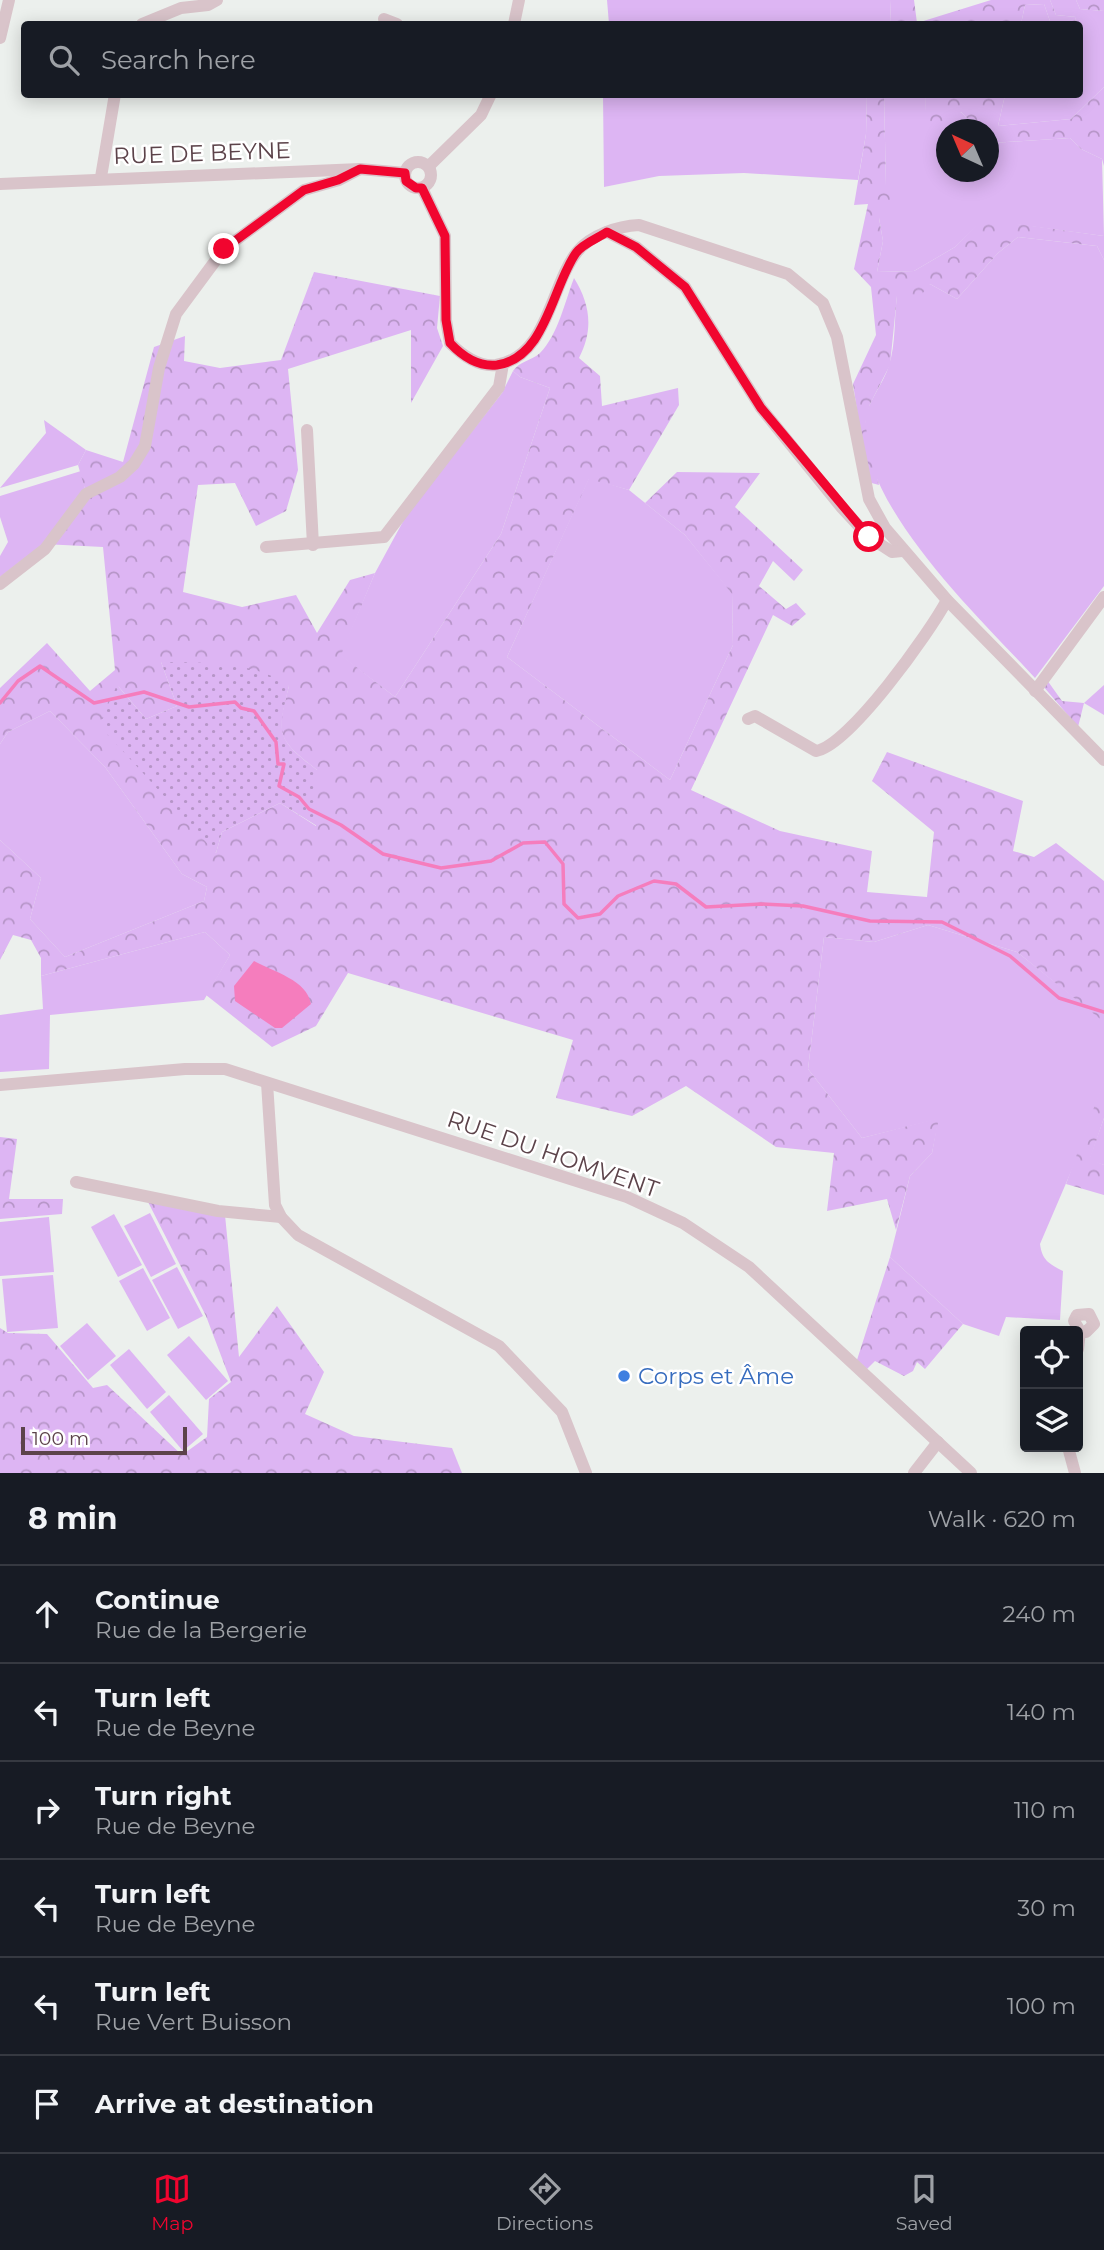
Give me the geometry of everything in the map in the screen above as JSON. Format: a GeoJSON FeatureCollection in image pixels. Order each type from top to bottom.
{"type":"FeatureCollection","features":[{"type":"Feature","properties":{"kind":"street"},"geometry":{"type":"LineString","coordinates":[[0,38],[9,0]]}},
{"type":"Feature","properties":{"kind":"street"},"geometry":{"type":"LineString","coordinates":[[149,21],[181,8],[208,5],[217,0]]}},
{"type":"Feature","properties":{"kind":"street"},"geometry":{"type":"LineString","coordinates":[[515,21],[519,0]]}},
{"type":"Feature","properties":{"kind":"street"},"geometry":{"type":"LineString","coordinates":[[101,177],[114,98]]}},
{"type":"Feature","properties":{"kind":"street"},"geometry":{"type":"LineString","coordinates":[[429,166],[481,115],[489,98]]}},
{"type":"Feature","properties":{"kind":"street"},"geometry":{"type":"LineString","coordinates":[[414,161],[427,163],[429,166],[433,174],[428,185],[416,188],[406,181],[405,169],[414,161]]}},
{"type":"Feature","properties":{"kind":"street"},"geometry":{"type":"LineString","coordinates":[[0,584],[45,549],[86,494],[120,477],[134,464],[145,446],[159,368],[176,314],[224,249],[304,190],[338,180],[360,169]]}},
{"type":"Feature","properties":{"kind":"street","name":"RUE DE BEYNE"},"geometry":{"type":"LineString","coordinates":[[0,184],[101,177],[360,169],[405,173]]}},
{"type":"Feature","properties":{"kind":"street"},"geometry":{"type":"LineString","coordinates":[[422,188],[445,236],[446,320],[450,343],[475,362],[486,366],[516,360],[537,335],[577,251],[607,232],[639,225],[788,274],[823,303],[837,337],[869,499],[902,551],[1104,760]]}},
{"type":"Feature","properties":{"kind":"street"},"geometry":{"type":"LineString","coordinates":[[607,232],[636,247],[685,287],[761,408],[834,498],[869,537],[892,552],[902,551]]}},
{"type":"Feature","properties":{"kind":"street"},"geometry":{"type":"LineString","coordinates":[[266,547],[384,537],[499,387],[503,364]]}},
{"type":"Feature","properties":{"kind":"street"},"geometry":{"type":"LineString","coordinates":[[307,430],[313,545]]}},
{"type":"Feature","properties":{"kind":"street"},"geometry":{"type":"LineString","coordinates":[[1035,691],[1104,597]]}},
{"type":"Feature","properties":{"kind":"street"},"geometry":{"type":"LineString","coordinates":[[748,719],[755,716],[768,722],[816,751],[826,749],[841,737],[916,649],[947,600]]}},
{"type":"Feature","properties":{"kind":"street","name":"RUE DU HOMVENT"},"geometry":{"type":"LineString","coordinates":[[0,1085],[186,1069],[225,1069],[627,1197],[683,1223],[750,1267],[971,1473]]}},
{"type":"Feature","properties":{"kind":"street"},"geometry":{"type":"LineString","coordinates":[[267,1083],[275,1205],[281,1217],[298,1235],[499,1346],[562,1412],[586,1473]]}},
{"type":"Feature","properties":{"kind":"street"},"geometry":{"type":"LineString","coordinates":[[76,1182],[218,1211],[281,1217]]}},
{"type":"Feature","properties":{"kind":"street"},"geometry":{"type":"LineString","coordinates":[[914,1473],[938,1442]]}},
{"type":"Feature","properties":{"kind":"street"},"geometry":{"type":"LineString","coordinates":[[1069,1452],[1075,1473]]}},
{"type":"Feature","properties":{"kind":"green space"},"geometry":{"type":"Polygon","coordinates":[[[607,0],[890,0],[891,21],[609,21],[607,0]]]}},
{"type":"Feature","properties":{"kind":"green space"},"geometry":{"type":"Polygon","coordinates":[[[890,0],[914,0],[917,21],[891,21],[890,0]]]}},
{"type":"Feature","properties":{"kind":"green space"},"geometry":{"type":"Polygon","coordinates":[[[991,0],[1050,0],[1056,15],[1076,17],[1075,21],[1050,21],[1044,4],[1025,5],[1022,21],[923,21],[991,0]]]}},
{"type":"Feature","properties":{"kind":"green space"},"geometry":{"type":"Polygon","coordinates":[[[1050,0],[1076,0],[1080,9],[1104,11],[1104,87],[1071,119],[999,126],[1004,98],[1083,98],[1083,21],[1075,21],[1076,17],[1056,15],[1050,0]]]}},
{"type":"Feature","properties":{"kind":"green space"},"geometry":{"type":"Polygon","coordinates":[[[1076,0],[1104,0],[1104,11],[1080,9],[1076,0]]]}},
{"type":"Feature","properties":{"kind":"green space"},"geometry":{"type":"Polygon","coordinates":[[[1044,4],[1050,21],[1022,21],[1025,5],[1044,4]]]}},
{"type":"Feature","properties":{"kind":"green space"},"geometry":{"type":"Polygon","coordinates":[[[1104,87],[1104,166],[1102,159],[1081,149],[1070,138],[999,143],[999,126],[1071,119],[1104,87]]]}},
{"type":"Feature","properties":{"kind":"green space"},"geometry":{"type":"Polygon","coordinates":[[[603,98],[867,98],[866,134],[858,180],[744,173],[659,176],[604,187],[603,98]]]}},
{"type":"Feature","properties":{"kind":"green space"},"geometry":{"type":"Polygon","coordinates":[[[867,98],[884,98],[886,186],[897,200],[892,214],[879,218],[883,241],[877,272],[914,271],[955,247],[983,219],[1104,236],[1104,260],[1097,246],[1018,237],[998,253],[957,299],[930,284],[918,299],[897,296],[890,365],[870,404],[865,424],[879,485],[868,482],[853,384],[876,335],[871,287],[854,269],[868,204],[854,205],[866,134],[867,98]]]}},
{"type":"Feature","properties":{"kind":"green space"},"geometry":{"type":"Polygon","coordinates":[[[884,98],[925,98],[927,127],[936,123],[936,182],[999,182],[999,143],[1070,138],[1081,149],[1102,159],[1104,236],[983,220],[955,247],[914,271],[877,272],[883,241],[879,218],[886,186],[884,98]]]}},
{"type":"Feature","properties":{"kind":"green space"},"geometry":{"type":"Polygon","coordinates":[[[925,98],[1004,98],[999,122],[999,119],[968,119],[961,112],[954,119],[936,119],[936,128],[926,127],[925,98]]]}},
{"type":"Feature","properties":{"kind":"green space"},"geometry":{"type":"Polygon","coordinates":[[[961,112],[968,119],[945,119],[961,112]]]}},
{"type":"Feature","properties":{"kind":"green space"},"geometry":{"type":"Polygon","coordinates":[[[1018,237],[1097,246],[1104,260],[1104,586],[1035,678],[957,594],[903,526],[883,491],[869,457],[865,424],[868,408],[891,357],[897,296],[930,284],[957,299],[998,253],[1018,237]]]}},
{"type":"Feature","properties":{"kind":"green space"},"geometry":{"type":"Polygon","coordinates":[[[314,272],[440,296],[437,328],[443,346],[411,403],[411,330],[288,369],[298,470],[286,511],[256,526],[235,483],[198,485],[183,592],[242,607],[296,595],[317,633],[350,580],[375,573],[341,655],[395,697],[501,534],[550,388],[520,377],[513,371],[537,356],[552,337],[574,278],[584,297],[588,317],[587,337],[579,358],[600,376],[602,406],[678,388],[679,405],[629,490],[589,479],[507,657],[670,780],[733,645],[732,594],[685,535],[645,503],[677,472],[760,473],[735,507],[803,570],[794,581],[773,561],[759,586],[786,609],[796,603],[806,614],[792,626],[773,615],[691,790],[780,831],[872,851],[867,892],[927,897],[934,832],[872,781],[887,752],[1023,801],[1013,851],[1034,857],[1056,843],[1104,881],[1104,1022],[1017,952],[928,925],[874,942],[824,937],[808,1069],[862,1138],[939,1118],[932,1153],[910,1176],[896,1230],[887,1199],[827,1211],[834,1153],[776,1147],[686,1086],[632,1116],[556,1098],[573,1040],[348,973],[316,1026],[272,1047],[206,995],[230,955],[205,932],[41,976],[41,958],[31,940],[13,935],[0,960],[0,840],[41,878],[30,919],[65,957],[204,901],[207,887],[182,874],[105,767],[50,711],[8,732],[0,744],[0,688],[47,643],[90,691],[115,670],[103,547],[43,544],[85,489],[78,465],[86,450],[123,462],[154,347],[185,336],[184,361],[220,368],[281,360],[314,272]],[[161,662],[177,706],[146,719],[118,686],[216,853],[222,832],[280,803],[316,826],[317,770],[287,742],[281,726],[289,686],[161,662]]]}},
{"type":"Feature","properties":{"kind":"green space"},"geometry":{"type":"Polygon","coordinates":[[[513,371],[520,377],[550,388],[501,534],[395,697],[340,655],[375,573],[406,516],[502,393],[513,371]]]}},
{"type":"Feature","properties":{"kind":"green space"},"geometry":{"type":"Polygon","coordinates":[[[44,420],[86,450],[78,465],[0,488],[46,433],[44,420]]]}},
{"type":"Feature","properties":{"kind":"green space"},"geometry":{"type":"Polygon","coordinates":[[[81,471],[85,489],[43,544],[0,577],[0,556],[8,542],[0,517],[0,496],[81,471]]]}},
{"type":"Feature","properties":{"kind":"green space"},"geometry":{"type":"Polygon","coordinates":[[[589,478],[629,490],[685,535],[732,593],[733,645],[670,780],[507,657],[589,478]]]}},
{"type":"Feature","properties":{"kind":"green space"},"geometry":{"type":"Polygon","coordinates":[[[161,662],[244,667],[260,671],[289,686],[283,715],[283,734],[294,750],[317,770],[317,826],[280,803],[222,832],[216,853],[99,725],[117,685],[146,719],[177,706],[161,662]]]}},
{"type":"Feature","properties":{"kind":"green space"},"geometry":{"type":"Polygon","coordinates":[[[1047,680],[1062,701],[1084,703],[1078,727],[1043,686],[1047,680]]]}},
{"type":"Feature","properties":{"kind":"green space"},"geometry":{"type":"Polygon","coordinates":[[[1104,685],[1104,715],[1084,703],[1104,685]]]}},
{"type":"Feature","properties":{"kind":"green space"},"geometry":{"type":"Polygon","coordinates":[[[50,711],[105,767],[182,874],[207,887],[204,901],[65,957],[30,919],[41,878],[0,840],[0,744],[8,732],[50,711]]]}},
{"type":"Feature","properties":{"kind":"green space"},"geometry":{"type":"Polygon","coordinates":[[[928,925],[1017,952],[1104,1021],[1104,1082],[1073,1167],[1040,1244],[1047,1261],[1063,1271],[1060,1320],[1006,1317],[999,1336],[963,1324],[890,1257],[910,1176],[932,1153],[938,1119],[862,1138],[808,1069],[824,937],[874,942],[928,925]]]}},
{"type":"Feature","properties":{"kind":"green space"},"geometry":{"type":"Polygon","coordinates":[[[205,932],[230,955],[204,1000],[50,1015],[49,1069],[0,1072],[0,1015],[43,1009],[41,976],[205,932]]]}},
{"type":"Feature","properties":{"kind":"green space"},"geometry":{"type":"Polygon","coordinates":[[[1104,1080],[1104,1118],[1090,1159],[1104,1165],[1104,1195],[1066,1184],[1104,1080]]]}},
{"type":"Feature","properties":{"kind":"green space"},"geometry":{"type":"Polygon","coordinates":[[[1104,1118],[1104,1165],[1089,1160],[1104,1118]]]}},
{"type":"Feature","properties":{"kind":"green space"},"geometry":{"type":"Polygon","coordinates":[[[0,1137],[17,1139],[9,1199],[63,1199],[62,1214],[0,1219],[0,1137]]]}},
{"type":"Feature","properties":{"kind":"green space"},"geometry":{"type":"Polygon","coordinates":[[[146,1198],[225,1215],[239,1357],[277,1306],[324,1372],[305,1414],[354,1436],[452,1448],[462,1473],[0,1473],[0,1328],[8,1333],[47,1334],[93,1388],[107,1385],[182,1455],[207,1437],[209,1399],[231,1382],[206,1316],[146,1198]]]}},
{"type":"Feature","properties":{"kind":"green space"},"geometry":{"type":"Polygon","coordinates":[[[150,1213],[176,1264],[151,1277],[124,1226],[150,1213]]]}},
{"type":"Feature","properties":{"kind":"green space"},"geometry":{"type":"Polygon","coordinates":[[[114,1214],[142,1265],[118,1277],[91,1227],[114,1214]]]}},
{"type":"Feature","properties":{"kind":"green space"},"geometry":{"type":"Polygon","coordinates":[[[49,1217],[54,1272],[0,1276],[0,1222],[49,1217]]]}},
{"type":"Feature","properties":{"kind":"green space"},"geometry":{"type":"Polygon","coordinates":[[[890,1257],[963,1324],[925,1369],[917,1362],[913,1371],[904,1376],[875,1361],[867,1369],[857,1360],[890,1257]]]}},
{"type":"Feature","properties":{"kind":"green space"},"geometry":{"type":"Polygon","coordinates":[[[177,1267],[203,1316],[178,1329],[152,1280],[177,1267]]]}},
{"type":"Feature","properties":{"kind":"green space"},"geometry":{"type":"Polygon","coordinates":[[[143,1268],[170,1318],[147,1331],[119,1281],[143,1268]]]}},
{"type":"Feature","properties":{"kind":"green space"},"geometry":{"type":"Polygon","coordinates":[[[53,1275],[58,1328],[7,1332],[2,1279],[53,1275]]]}},
{"type":"Feature","properties":{"kind":"green space"},"geometry":{"type":"Polygon","coordinates":[[[87,1323],[116,1356],[88,1380],[60,1346],[87,1323]]]}},
{"type":"Feature","properties":{"kind":"green space"},"geometry":{"type":"Polygon","coordinates":[[[189,1336],[228,1381],[206,1400],[167,1355],[189,1336]]]}},
{"type":"Feature","properties":{"kind":"green space"},"geometry":{"type":"Polygon","coordinates":[[[129,1349],[166,1392],[147,1409],[110,1365],[129,1349]]]}},
{"type":"Feature","properties":{"kind":"green space"},"geometry":{"type":"Polygon","coordinates":[[[169,1395],[203,1434],[183,1451],[150,1412],[169,1395]]]}},
{"type":"Feature","properties":{"kind":"shaded area"},"geometry":{"type":"Polygon","coordinates":[[[254,961],[296,983],[308,996],[311,1004],[282,1028],[275,1028],[235,1001],[234,986],[254,961]]]}},
{"type":"Feature","properties":{"kind":"waterway"},"geometry":{"type":"LineString","coordinates":[[0,703],[18,681],[40,666],[94,703],[144,692],[189,707],[235,702],[241,708],[254,711],[276,742],[278,764],[284,764],[279,786],[299,797],[309,809],[341,825],[383,854],[441,868],[491,861],[523,843],[545,842],[563,864],[564,904],[578,918],[600,914],[618,896],[654,881],[676,884],[706,907],[761,904],[803,906],[870,921],[942,922],[1010,956],[1059,998],[1104,1012]]}},
{"type":"Feature","properties":{"kind":"place","name":"Corps et Âme"},"geometry":{"type":"Point","coordinates":[624,1376]}},
{"type":"Feature","properties":{"kind":"route"},"geometry":{"type":"LineString","coordinates":[[224,249],[304,190],[338,180],[360,169],[405,173],[406,181],[416,188],[422,188],[445,236],[446,320],[450,343],[475,362],[486,366],[516,360],[537,335],[577,251],[607,232],[636,247],[685,287],[761,408],[869,537]]}}]}
